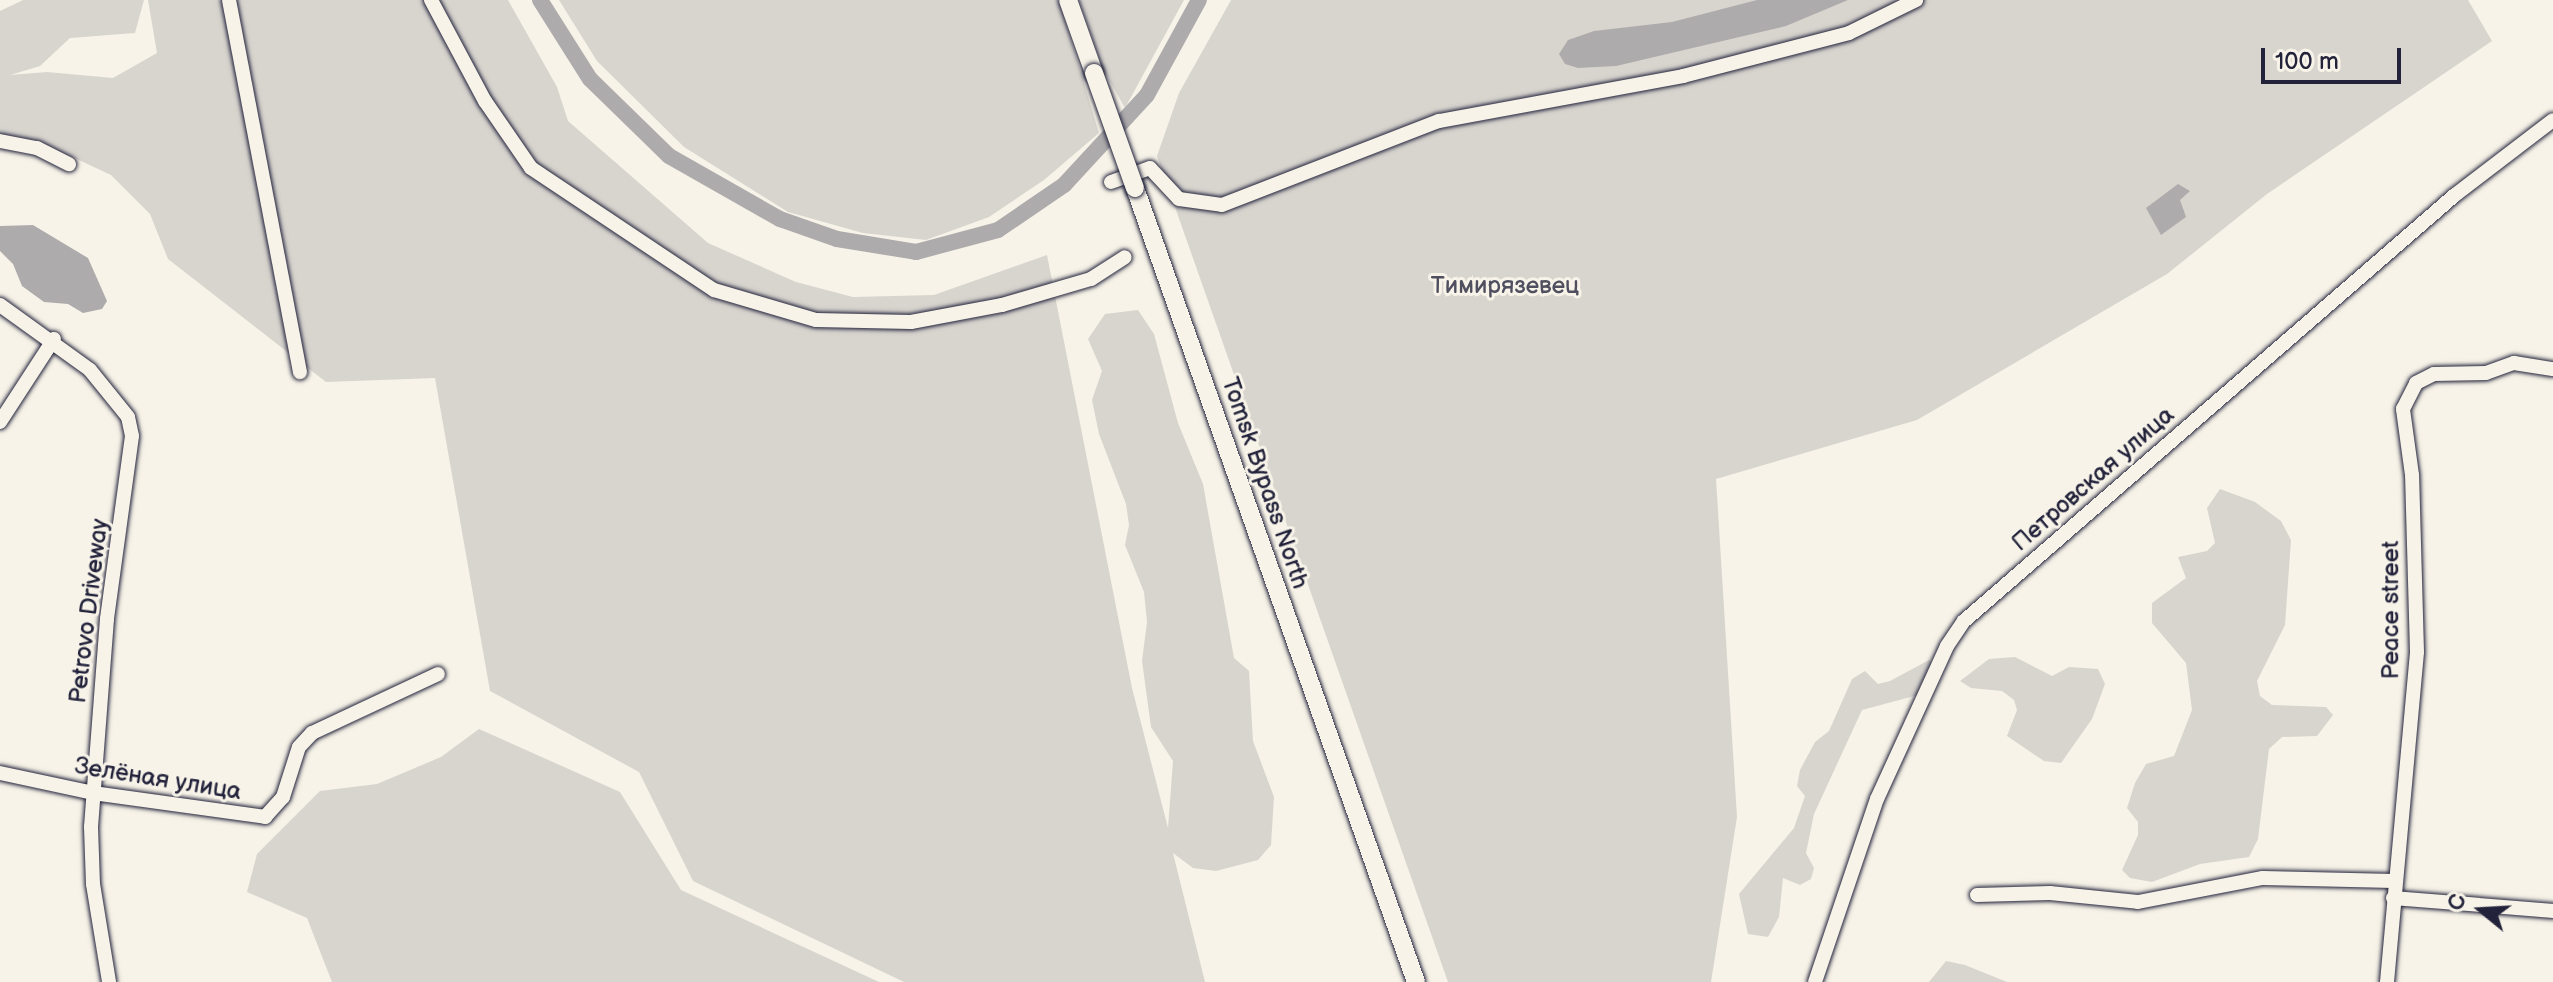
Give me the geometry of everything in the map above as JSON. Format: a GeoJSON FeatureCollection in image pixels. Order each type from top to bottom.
{"type":"FeatureCollection","features":[{"type":"Feature","properties":{"kind":"main road","name":"Tomsk Bypass North"},"geometry":{"type":"LineString","coordinates":[[1068,0],[1416,982]]}},
{"type":"Feature","properties":{"kind":"street"},"geometry":{"type":"LineString","coordinates":[[229,0],[300,372]]}},
{"type":"Feature","properties":{"kind":"street"},"geometry":{"type":"LineString","coordinates":[[431,0],[485,101],[531,168],[714,290],[816,320],[911,322],[1002,305],[1091,279],[1125,257]]}},
{"type":"Feature","properties":{"kind":"street"},"geometry":{"type":"LineString","coordinates":[[1111,182],[1150,168],[1179,199],[1222,205],[1439,121],[1728,65],[1849,33],[1916,0]]}},
{"type":"Feature","properties":{"kind":"street","name":"Петровская улица"},"geometry":{"type":"LineString","coordinates":[[1815,982],[1877,799],[1947,646],[1964,621],[2419,225],[2551,125]]}},
{"type":"Feature","properties":{"kind":"street"},"geometry":{"type":"LineString","coordinates":[[0,141],[37,148],[69,164]]}},
{"type":"Feature","properties":{"kind":"street","name":"Petrovo Driveway"},"geometry":{"type":"LineString","coordinates":[[0,305],[54,339],[115,398],[132,436],[107,619],[93,793],[93,884],[109,982]]}},
{"type":"Feature","properties":{"kind":"street"},"geometry":{"type":"LineString","coordinates":[[0,422],[54,339]]}},
{"type":"Feature","properties":{"kind":"street","name":"Peace street"},"geometry":{"type":"LineString","coordinates":[[2387,982],[2417,652],[2412,475],[2403,409],[2416,383],[2434,374],[2486,373],[2514,363],[2553,369]]}},
{"type":"Feature","properties":{"kind":"street","name":"Зелёная улица"},"geometry":{"type":"LineString","coordinates":[[0,773],[93,793],[265,817],[283,797],[299,747],[312,733],[438,674]]}},
{"type":"Feature","properties":{"kind":"street"},"geometry":{"type":"LineString","coordinates":[[1977,895],[2050,893],[2138,902],[2263,878],[2394,881]]}},
{"type":"Feature","properties":{"kind":"street"},"geometry":{"type":"LineString","coordinates":[[2393,898],[2553,911]]}},
{"type":"Feature","properties":{"kind":"green space"},"geometry":{"type":"Polygon","coordinates":[[[23,0],[144,0],[135,33],[70,38],[40,66],[10,75],[47,72],[113,78],[157,53],[148,0],[508,0],[557,87],[568,121],[708,243],[796,282],[853,297],[934,295],[1047,255],[1132,688],[1168,828],[1173,761],[1151,727],[1142,661],[1147,622],[1144,592],[1125,545],[1129,525],[1126,504],[1099,434],[1092,400],[1102,371],[1088,339],[1105,314],[1138,310],[1154,334],[1178,423],[1203,484],[1234,658],[1249,671],[1253,741],[1274,797],[1271,845],[1258,860],[1216,871],[1193,868],[1173,853],[1205,982],[904,982],[693,881],[639,772],[490,691],[435,378],[326,382],[168,259],[150,214],[111,175],[36,140],[0,136],[0,11],[23,0]]]}},
{"type":"Feature","properties":{"kind":"green space"},"geometry":{"type":"Polygon","coordinates":[[[559,0],[1059,0],[1099,133],[1044,180],[989,217],[926,240],[863,233],[788,212],[684,147],[597,61],[559,0]]]}},
{"type":"Feature","properties":{"kind":"green space"},"geometry":{"type":"Polygon","coordinates":[[[1079,0],[1184,0],[1125,108],[1103,69],[1079,0]]]}},
{"type":"Feature","properties":{"kind":"green space","name":"Тимирязевец"},"geometry":{"type":"Polygon","coordinates":[[[1231,0],[2468,0],[2492,41],[2267,194],[2167,274],[1917,420],[1716,479],[1737,817],[1711,982],[1448,982],[1157,156],[1179,93],[1231,0]]]}},
{"type":"Feature","properties":{"kind":"green space"},"geometry":{"type":"Polygon","coordinates":[[[2220,489],[2255,502],[2281,521],[2291,540],[2285,625],[2257,681],[2260,696],[2272,705],[2326,707],[2333,715],[2317,736],[2282,737],[2269,749],[2258,839],[2249,857],[2200,864],[2152,882],[2130,878],[2122,870],[2138,835],[2138,822],[2127,808],[2135,783],[2146,764],[2174,756],[2192,710],[2186,663],[2152,623],[2152,603],[2186,578],[2178,557],[2207,551],[2215,543],[2207,508],[2220,489]]]}},
{"type":"Feature","properties":{"kind":"green space"},"geometry":{"type":"Polygon","coordinates":[[[2015,657],[2052,676],[2069,667],[2098,669],[2105,684],[2092,719],[2061,763],[2044,761],[2007,736],[2017,710],[2014,700],[2002,691],[1971,688],[1960,681],[1989,659],[2015,657]]]}},
{"type":"Feature","properties":{"kind":"green space"},"geometry":{"type":"Polygon","coordinates":[[[1929,660],[1933,664],[1918,695],[1862,710],[1814,814],[1806,853],[1814,868],[1811,879],[1800,885],[1783,878],[1779,917],[1768,937],[1748,934],[1739,894],[1794,828],[1805,796],[1797,786],[1800,770],[1815,742],[1829,731],[1852,679],[1865,671],[1878,684],[1929,660]]]}},
{"type":"Feature","properties":{"kind":"green space"},"geometry":{"type":"Polygon","coordinates":[[[479,729],[620,792],[681,890],[879,982],[332,982],[307,918],[247,892],[257,854],[320,791],[377,784],[441,757],[479,729]]]}},
{"type":"Feature","properties":{"kind":"green space"},"geometry":{"type":"Polygon","coordinates":[[[1946,961],[1965,965],[2007,982],[1929,982],[1946,961]]]}},
{"type":"Feature","properties":{"kind":"shaded area"},"geometry":{"type":"Polygon","coordinates":[[[1757,0],[1848,0],[1786,26],[1616,66],[1578,68],[1565,64],[1559,54],[1568,40],[1594,31],[1672,22],[1757,0]]]}},
{"type":"Feature","properties":{"kind":"shaded area"},"geometry":{"type":"Polygon","coordinates":[[[2178,184],[2190,191],[2180,200],[2186,217],[2161,235],[2146,208],[2178,184]]]}},
{"type":"Feature","properties":{"kind":"shaded area"},"geometry":{"type":"Polygon","coordinates":[[[33,225],[88,258],[107,301],[102,309],[83,313],[68,304],[44,302],[22,286],[13,264],[0,251],[0,226],[33,225]]]}},
{"type":"Feature","properties":{"kind":"waterway"},"geometry":{"type":"LineString","coordinates":[[540,0],[590,79],[669,156],[780,219],[837,239],[916,252],[998,230],[1064,185],[1147,95],[1199,0]]}}]}
